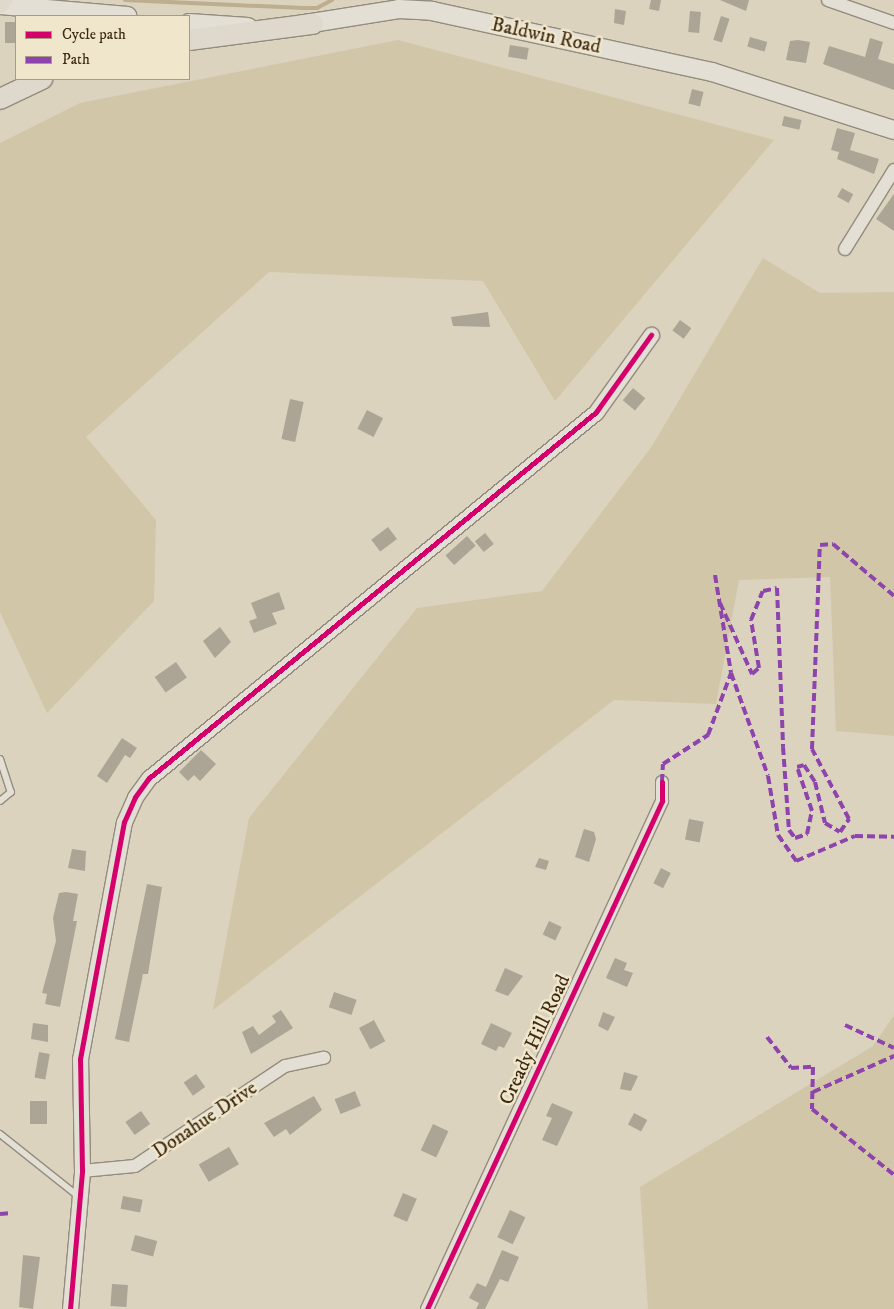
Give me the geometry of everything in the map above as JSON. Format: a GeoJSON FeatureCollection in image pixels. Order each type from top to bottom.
{"type":"FeatureCollection","features":[{"type":"Feature","properties":{"kind":"main road"},"geometry":{"type":"LineString","coordinates":[[1,3],[118,15]]}},
{"type":"Feature","properties":{"kind":"main road","name":"Baldwin Road"},"geometry":{"type":"LineString","coordinates":[[190,23],[268,28],[314,24],[399,9],[432,11],[712,72],[894,130]]}},
{"type":"Feature","properties":{"kind":"main road"},"geometry":{"type":"LineString","coordinates":[[190,40],[314,24]]}},
{"type":"Feature","properties":{"kind":"main road"},"geometry":{"type":"LineString","coordinates":[[0,99],[40,80]]}},
{"type":"Feature","properties":{"kind":"street"},"geometry":{"type":"LineString","coordinates":[[828,0],[894,23]]}},
{"type":"Feature","properties":{"kind":"street"},"geometry":{"type":"LineString","coordinates":[[845,249],[894,170]]}},
{"type":"Feature","properties":{"kind":"street"},"geometry":{"type":"LineString","coordinates":[[70,1309],[82,1171],[80,1059],[124,822],[135,797],[149,778],[596,412],[651,335]]}},
{"type":"Feature","properties":{"kind":"street","name":"Cready Hill Road"},"geometry":{"type":"LineString","coordinates":[[427,1309],[662,801],[662,782]]}},
{"type":"Feature","properties":{"kind":"street","name":"Donahue Drive"},"geometry":{"type":"LineString","coordinates":[[82,1171],[135,1166],[285,1066],[324,1058]]}},
{"type":"Feature","properties":{"kind":"lane"},"geometry":{"type":"LineString","coordinates":[[0,759],[11,792],[0,801]]}},
{"type":"Feature","properties":{"kind":"lane"},"geometry":{"type":"LineString","coordinates":[[0,1134],[80,1198]]}},
{"type":"Feature","properties":{"kind":"shaded area"},"geometry":{"type":"Polygon","coordinates":[[[398,40],[774,140],[555,401],[483,281],[269,272],[86,437],[156,520],[154,601],[47,713],[0,612],[0,143],[80,103],[398,40]]]}},
{"type":"Feature","properties":{"kind":"shaded area"},"geometry":{"type":"Polygon","coordinates":[[[763,258],[820,293],[894,292],[894,736],[836,731],[830,577],[739,580],[716,704],[614,700],[213,1010],[249,818],[417,608],[542,591],[652,446],[763,258]]]}},
{"type":"Feature","properties":{"kind":"shaded area"},"geometry":{"type":"Polygon","coordinates":[[[894,1015],[894,1309],[648,1309],[640,1187],[873,1046],[894,1015]]]}},
{"type":"Feature","properties":{"kind":"building"},"geometry":{"type":"Polygon","coordinates":[[[651,0],[661,0],[659,11],[649,9],[651,0]]]}},
{"type":"Feature","properties":{"kind":"building"},"geometry":{"type":"Polygon","coordinates":[[[720,0],[749,0],[746,11],[720,0]]]}},
{"type":"Feature","properties":{"kind":"building"},"geometry":{"type":"Polygon","coordinates":[[[615,9],[626,11],[624,25],[614,23],[615,9]]]}},
{"type":"Feature","properties":{"kind":"building"},"geometry":{"type":"Polygon","coordinates":[[[690,11],[701,12],[699,33],[688,32],[690,11]]]}},
{"type":"Feature","properties":{"kind":"building"},"geometry":{"type":"Polygon","coordinates":[[[721,16],[730,19],[722,43],[713,40],[721,16]]]}},
{"type":"Feature","properties":{"kind":"building"},"geometry":{"type":"Polygon","coordinates":[[[5,22],[15,22],[15,43],[5,43],[5,22]]]}},
{"type":"Feature","properties":{"kind":"building"},"geometry":{"type":"Polygon","coordinates":[[[750,37],[767,42],[765,52],[747,47],[750,37]]]}},
{"type":"Feature","properties":{"kind":"building"},"geometry":{"type":"Polygon","coordinates":[[[870,38],[883,42],[878,59],[894,64],[894,90],[823,64],[829,46],[865,57],[870,38]]]}},
{"type":"Feature","properties":{"kind":"building"},"geometry":{"type":"Polygon","coordinates":[[[790,41],[810,42],[806,63],[786,60],[790,41]]]}},
{"type":"Feature","properties":{"kind":"building"},"geometry":{"type":"Polygon","coordinates":[[[510,45],[529,48],[527,60],[508,57],[510,45]]]}},
{"type":"Feature","properties":{"kind":"building"},"geometry":{"type":"Polygon","coordinates":[[[692,89],[704,92],[700,106],[688,104],[692,89]]]}},
{"type":"Feature","properties":{"kind":"building"},"geometry":{"type":"Polygon","coordinates":[[[784,116],[802,120],[799,130],[782,126],[784,116]]]}},
{"type":"Feature","properties":{"kind":"building"},"geometry":{"type":"Polygon","coordinates":[[[837,128],[855,133],[850,150],[879,159],[874,174],[837,159],[839,152],[831,150],[837,128]]]}},
{"type":"Feature","properties":{"kind":"building"},"geometry":{"type":"Polygon","coordinates":[[[842,188],[853,194],[849,203],[837,197],[842,188]]]}},
{"type":"Feature","properties":{"kind":"building"},"geometry":{"type":"Polygon","coordinates":[[[894,194],[894,231],[876,219],[894,194]]]}},
{"type":"Feature","properties":{"kind":"building"},"geometry":{"type":"Polygon","coordinates":[[[488,312],[490,327],[453,326],[451,317],[488,312]]]}},
{"type":"Feature","properties":{"kind":"building"},"geometry":{"type":"Polygon","coordinates":[[[680,320],[691,328],[684,339],[672,331],[680,320]]]}},
{"type":"Feature","properties":{"kind":"building"},"geometry":{"type":"Polygon","coordinates":[[[633,388],[645,398],[635,411],[623,400],[633,388]]]}},
{"type":"Feature","properties":{"kind":"building"},"geometry":{"type":"Polygon","coordinates":[[[290,399],[304,402],[295,442],[281,439],[290,399]]]}},
{"type":"Feature","properties":{"kind":"building"},"geometry":{"type":"Polygon","coordinates":[[[367,410],[383,418],[374,437],[357,429],[367,410]]]}},
{"type":"Feature","properties":{"kind":"building"},"geometry":{"type":"Polygon","coordinates":[[[388,527],[397,539],[380,552],[371,540],[388,527]]]}},
{"type":"Feature","properties":{"kind":"building"},"geometry":{"type":"Polygon","coordinates":[[[485,533],[494,544],[484,552],[475,541],[485,533]]]}},
{"type":"Feature","properties":{"kind":"building"},"geometry":{"type":"Polygon","coordinates":[[[467,536],[476,546],[454,565],[445,555],[467,536]]]}},
{"type":"Feature","properties":{"kind":"building"},"geometry":{"type":"Polygon","coordinates":[[[279,592],[285,609],[272,613],[277,624],[254,633],[249,621],[257,618],[251,603],[279,592]]]}},
{"type":"Feature","properties":{"kind":"building"},"geometry":{"type":"Polygon","coordinates":[[[220,627],[231,642],[215,658],[203,641],[220,627]]]}},
{"type":"Feature","properties":{"kind":"building"},"geometry":{"type":"Polygon","coordinates":[[[176,662],[187,678],[166,692],[155,677],[176,662]]]}},
{"type":"Feature","properties":{"kind":"building"},"geometry":{"type":"Polygon","coordinates":[[[122,738],[137,748],[130,758],[125,755],[107,783],[97,776],[122,738]]]}},
{"type":"Feature","properties":{"kind":"building"},"geometry":{"type":"Polygon","coordinates":[[[201,750],[216,764],[200,781],[194,775],[188,781],[179,772],[201,750]]]}},
{"type":"Feature","properties":{"kind":"building"},"geometry":{"type":"Polygon","coordinates":[[[689,819],[704,822],[700,842],[685,840],[689,819]]]}},
{"type":"Feature","properties":{"kind":"building"},"geometry":{"type":"Polygon","coordinates":[[[584,829],[594,832],[596,839],[589,862],[575,857],[584,829]]]}},
{"type":"Feature","properties":{"kind":"building"},"geometry":{"type":"Polygon","coordinates":[[[72,849],[86,851],[85,871],[68,868],[72,849]]]}},
{"type":"Feature","properties":{"kind":"building"},"geometry":{"type":"Polygon","coordinates":[[[539,858],[549,861],[546,870],[535,867],[539,858]]]}},
{"type":"Feature","properties":{"kind":"building"},"geometry":{"type":"Polygon","coordinates":[[[661,868],[671,873],[663,888],[653,883],[661,868]]]}},
{"type":"Feature","properties":{"kind":"building"},"geometry":{"type":"Polygon","coordinates":[[[147,884],[162,887],[148,974],[143,974],[129,1042],[115,1039],[147,884]]]}},
{"type":"Feature","properties":{"kind":"building"},"geometry":{"type":"Polygon","coordinates":[[[59,893],[78,894],[73,921],[77,921],[60,1007],[45,1004],[47,994],[42,993],[56,941],[53,918],[59,893]]]}},
{"type":"Feature","properties":{"kind":"building"},"geometry":{"type":"Polygon","coordinates":[[[549,921],[562,927],[555,941],[543,935],[549,921]]]}},
{"type":"Feature","properties":{"kind":"building"},"geometry":{"type":"Polygon","coordinates":[[[615,958],[627,963],[624,970],[633,973],[627,987],[606,978],[615,958]]]}},
{"type":"Feature","properties":{"kind":"building"},"geometry":{"type":"Polygon","coordinates":[[[505,968],[523,976],[508,996],[495,991],[505,968]]]}},
{"type":"Feature","properties":{"kind":"building"},"geometry":{"type":"Polygon","coordinates":[[[334,992],[357,1000],[351,1015],[329,1007],[334,992]]]}},
{"type":"Feature","properties":{"kind":"building"},"geometry":{"type":"Polygon","coordinates":[[[281,1010],[293,1028],[251,1054],[242,1032],[253,1026],[259,1035],[276,1022],[272,1016],[281,1010]]]}},
{"type":"Feature","properties":{"kind":"building"},"geometry":{"type":"Polygon","coordinates":[[[603,1012],[615,1017],[608,1031],[598,1026],[603,1012]]]}},
{"type":"Feature","properties":{"kind":"building"},"geometry":{"type":"Polygon","coordinates":[[[374,1020],[385,1041],[370,1049],[359,1028],[374,1020]]]}},
{"type":"Feature","properties":{"kind":"building"},"geometry":{"type":"Polygon","coordinates":[[[33,1023],[48,1025],[48,1042],[31,1039],[33,1023]]]}},
{"type":"Feature","properties":{"kind":"building"},"geometry":{"type":"Polygon","coordinates":[[[491,1023],[512,1033],[504,1048],[499,1046],[496,1051],[481,1044],[491,1023]]]}},
{"type":"Feature","properties":{"kind":"building"},"geometry":{"type":"Polygon","coordinates":[[[39,1052],[50,1054],[45,1080],[34,1078],[39,1052]]]}},
{"type":"Feature","properties":{"kind":"building"},"geometry":{"type":"Polygon","coordinates":[[[624,1072],[638,1076],[631,1091],[620,1089],[624,1072]]]}},
{"type":"Feature","properties":{"kind":"building"},"geometry":{"type":"Polygon","coordinates":[[[196,1074],[205,1087],[193,1096],[184,1083],[196,1074]]]}},
{"type":"Feature","properties":{"kind":"building"},"geometry":{"type":"Polygon","coordinates":[[[355,1091],[361,1106],[341,1114],[335,1099],[355,1091]]]}},
{"type":"Feature","properties":{"kind":"building"},"geometry":{"type":"Polygon","coordinates":[[[314,1096],[322,1110],[290,1135],[286,1129],[274,1137],[264,1123],[314,1096]]]}},
{"type":"Feature","properties":{"kind":"building"},"geometry":{"type":"Polygon","coordinates":[[[30,1101],[47,1101],[47,1124],[30,1124],[30,1101]]]}},
{"type":"Feature","properties":{"kind":"building"},"geometry":{"type":"Polygon","coordinates":[[[552,1103],[573,1112],[557,1146],[542,1140],[552,1118],[546,1116],[552,1103]]]}},
{"type":"Feature","properties":{"kind":"building"},"geometry":{"type":"Polygon","coordinates":[[[141,1111],[150,1124],[135,1135],[125,1122],[141,1111]]]}},
{"type":"Feature","properties":{"kind":"building"},"geometry":{"type":"Polygon","coordinates":[[[634,1113],[647,1120],[641,1132],[628,1124],[634,1113]]]}},
{"type":"Feature","properties":{"kind":"building"},"geometry":{"type":"Polygon","coordinates":[[[433,1124],[448,1131],[436,1157],[421,1150],[433,1124]]]}},
{"type":"Feature","properties":{"kind":"building"},"geometry":{"type":"Polygon","coordinates":[[[229,1147],[239,1164],[209,1182],[199,1164],[229,1147]]]}},
{"type":"Feature","properties":{"kind":"building"},"geometry":{"type":"Polygon","coordinates":[[[403,1193],[417,1199],[407,1222],[393,1216],[403,1193]]]}},
{"type":"Feature","properties":{"kind":"building"},"geometry":{"type":"Polygon","coordinates":[[[123,1196],[143,1200],[140,1213],[121,1209],[123,1196]]]}},
{"type":"Feature","properties":{"kind":"building"},"geometry":{"type":"Polygon","coordinates":[[[510,1210],[525,1217],[513,1244],[497,1237],[510,1210]]]}},
{"type":"Feature","properties":{"kind":"building"},"geometry":{"type":"Polygon","coordinates":[[[135,1235],[157,1241],[153,1256],[131,1250],[135,1235]]]}},
{"type":"Feature","properties":{"kind":"building"},"geometry":{"type":"Polygon","coordinates":[[[502,1250],[519,1257],[508,1282],[500,1279],[485,1309],[476,1309],[479,1303],[469,1298],[477,1283],[486,1287],[502,1250]]]}},
{"type":"Feature","properties":{"kind":"building"},"geometry":{"type":"Polygon","coordinates":[[[23,1255],[40,1257],[33,1309],[19,1307],[23,1255]]]}},
{"type":"Feature","properties":{"kind":"building"},"geometry":{"type":"Polygon","coordinates":[[[112,1284],[128,1285],[126,1307],[110,1306],[112,1284]]]}},
{"type":"Feature","properties":{"kind":"waterway"},"geometry":{"type":"LineString","coordinates":[[125,0],[304,8],[317,8],[332,0]]}},
{"type":"Feature","properties":{"kind":"marked path"},"geometry":{"type":"LineString","coordinates":[[720,603],[752,674],[759,668],[751,620],[763,591],[777,588],[783,747],[789,830],[795,838],[807,834],[812,811],[797,767],[804,765],[815,782],[825,823],[840,832],[849,819],[812,749],[820,545],[833,544],[894,596]]}},
{"type":"Feature","properties":{"kind":"marked path"},"geometry":{"type":"LineString","coordinates":[[715,575],[731,673],[768,776],[778,835],[796,861],[855,836],[894,837]]}},
{"type":"Feature","properties":{"kind":"marked path"},"geometry":{"type":"LineString","coordinates":[[662,782],[663,764],[708,735],[731,673]]}},
{"type":"Feature","properties":{"kind":"marked path"},"geometry":{"type":"LineString","coordinates":[[845,1025],[894,1048]]}},
{"type":"Feature","properties":{"kind":"marked path"},"geometry":{"type":"LineString","coordinates":[[767,1037],[791,1068],[813,1067],[812,1109],[894,1175]]}},
{"type":"Feature","properties":{"kind":"marked path"},"geometry":{"type":"LineString","coordinates":[[813,1092],[894,1056]]}},
{"type":"Feature","properties":{"kind":"marked path"},"geometry":{"type":"LineString","coordinates":[[0,1214],[12,1213]]}},
{"type":"Feature","properties":{"kind":"cycle path"},"geometry":{"type":"LineString","coordinates":[[70,1309],[82,1171],[80,1059],[124,822],[135,797],[149,778],[596,412],[651,335]]}},
{"type":"Feature","properties":{"kind":"cycle path"},"geometry":{"type":"LineString","coordinates":[[427,1309],[662,801],[662,782]]}}]}
